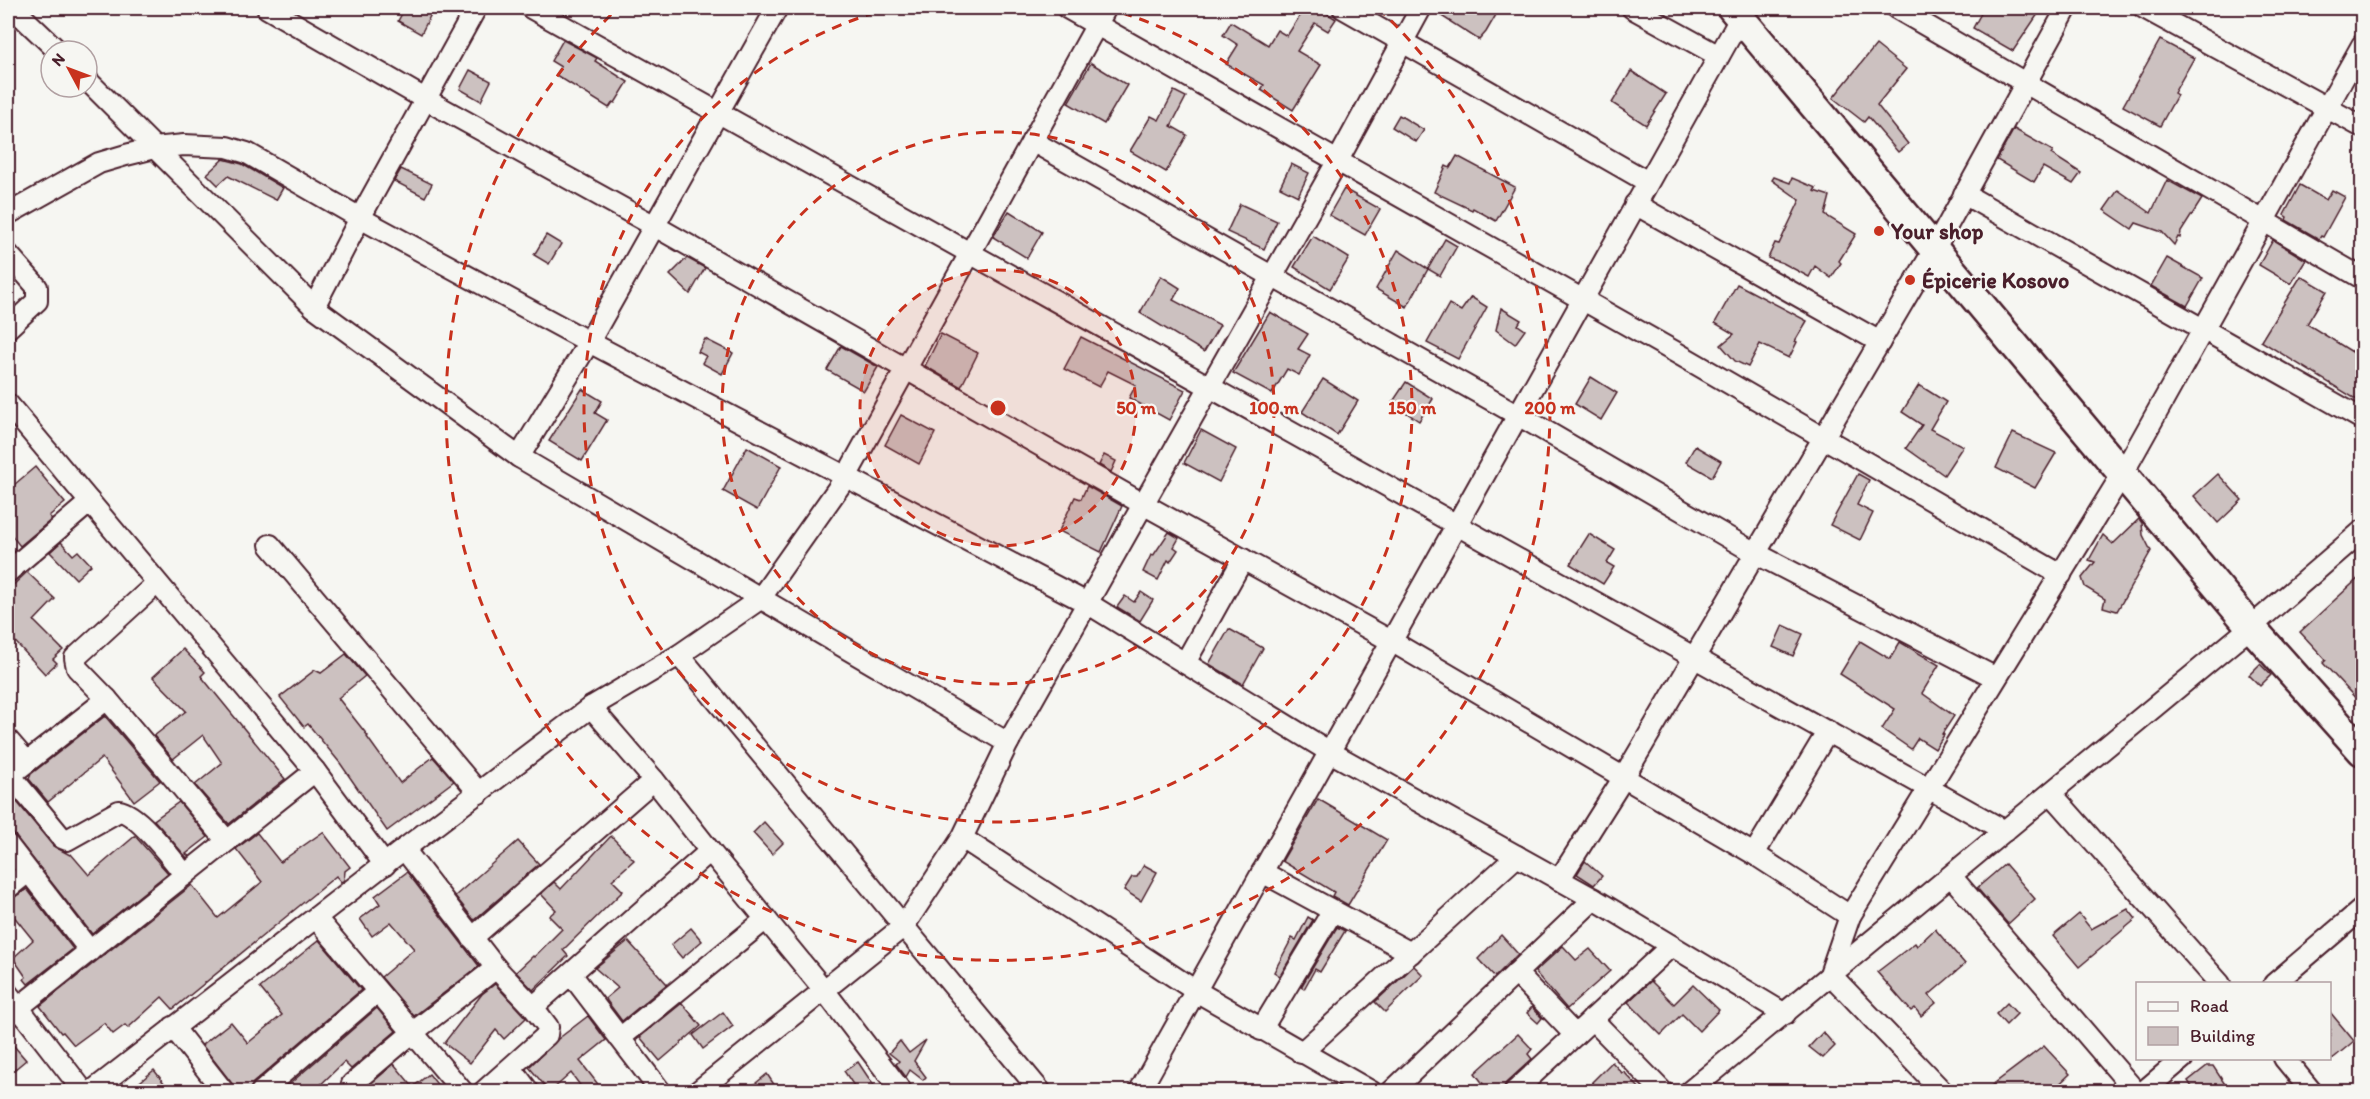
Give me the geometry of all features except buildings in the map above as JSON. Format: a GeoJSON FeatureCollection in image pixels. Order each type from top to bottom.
{"type":"FeatureCollection","features":[{"type":"Feature","properties":{"kind":"street"},"geometry":{"type":"LineString","coordinates":[[14,8],[46,39]]}},
{"type":"Feature","properties":{"kind":"street"},"geometry":{"type":"LineString","coordinates":[[267,8],[1143,504],[1391,640],[1754,854],[1850,916]]}},
{"type":"Feature","properties":{"kind":"street"},"geometry":{"type":"LineString","coordinates":[[314,307],[360,218],[476,8]]}},
{"type":"Feature","properties":{"kind":"street"},"geometry":{"type":"LineString","coordinates":[[531,8],[2005,831]]}},
{"type":"Feature","properties":{"kind":"street"},"geometry":{"type":"LineString","coordinates":[[519,457],[590,342],[653,225],[777,8]]}},
{"type":"Feature","properties":{"kind":"street"},"geometry":{"type":"LineString","coordinates":[[1067,8],[1102,16],[1338,162],[1677,353],[1822,439],[2061,575]]}},
{"type":"Feature","properties":{"kind":"street"},"geometry":{"type":"LineString","coordinates":[[1343,8],[1648,182]]}},
{"type":"Feature","properties":{"kind":"street"},"geometry":{"type":"LineString","coordinates":[[697,1092],[904,926],[962,838],[1008,743],[1338,162],[1421,8]]}},
{"type":"Feature","properties":{"kind":"street"},"geometry":{"type":"LineString","coordinates":[[1632,8],[1719,56]]}},
{"type":"Feature","properties":{"kind":"street"},"geometry":{"type":"LineString","coordinates":[[1896,8],[2362,278]]}},
{"type":"Feature","properties":{"kind":"street"},"geometry":{"type":"LineString","coordinates":[[1559,880],[1624,777],[1935,249],[2067,8]]}},
{"type":"Feature","properties":{"kind":"street"},"geometry":{"type":"LineString","coordinates":[[2144,8],[2362,127]]}},
{"type":"Feature","properties":{"kind":"street"},"geometry":{"type":"LineString","coordinates":[[1139,1092],[1719,56],[1739,11],[2251,627],[2362,751]]}},
{"type":"Feature","properties":{"kind":"street"},"geometry":{"type":"LineString","coordinates":[[91,1092],[591,707],[679,655],[760,599],[846,477],[1102,16]]}},
{"type":"Feature","properties":{"kind":"street"},"geometry":{"type":"LineString","coordinates":[[1830,974],[1850,916],[2123,473],[2362,45]]}},
{"type":"Feature","properties":{"kind":"street"},"geometry":{"type":"LineString","coordinates":[[99,92],[314,307],[519,457],[1008,743]]}},
{"type":"Feature","properties":{"kind":"street"},"geometry":{"type":"LineString","coordinates":[[1032,141],[1273,275],[1755,554],[1996,678]]}},
{"type":"Feature","properties":{"kind":"street"},"geometry":{"type":"LineString","coordinates":[[8,214],[99,163],[154,148],[184,145],[226,147],[247,153],[360,218],[590,342],[1087,603],[1330,752],[1594,899],[1785,1014]]}},
{"type":"Feature","properties":{"kind":"street"},"geometry":{"type":"LineString","coordinates":[[1964,194],[2362,419]]}},
{"type":"Feature","properties":{"kind":"street"},"geometry":{"type":"LineString","coordinates":[[1635,204],[1880,342]]}},
{"type":"Feature","properties":{"kind":"street"},"geometry":{"type":"LineString","coordinates":[[8,254],[37,287],[37,301],[8,328]]}},
{"type":"Feature","properties":{"kind":"street"},"geometry":{"type":"LineString","coordinates":[[8,404],[315,771],[386,865]]}},
{"type":"Feature","properties":{"kind":"street"},"geometry":{"type":"LineString","coordinates":[[11,561],[90,502]]}},
{"type":"Feature","properties":{"kind":"street"},"geometry":{"type":"LineString","coordinates":[[1689,1092],[2362,533]]}},
{"type":"Feature","properties":{"kind":"street"},"geometry":{"type":"LineString","coordinates":[[270,544],[478,793]]}},
{"type":"Feature","properties":{"kind":"street"},"geometry":{"type":"LineString","coordinates":[[1185,663],[1243,559]]}},
{"type":"Feature","properties":{"kind":"street"},"geometry":{"type":"LineString","coordinates":[[158,583],[75,658],[77,668],[107,699],[227,841]]}},
{"type":"Feature","properties":{"kind":"street"},"geometry":{"type":"LineString","coordinates":[[679,655],[1041,1092]]}},
{"type":"Feature","properties":{"kind":"street"},"geometry":{"type":"LineString","coordinates":[[107,699],[9,776],[62,838],[67,840],[119,811],[126,812],[136,819],[185,874]]}},
{"type":"Feature","properties":{"kind":"street"},"geometry":{"type":"LineString","coordinates":[[591,707],[654,780],[824,990],[893,1088]]}},
{"type":"Feature","properties":{"kind":"street"},"geometry":{"type":"LineString","coordinates":[[1754,854],[1828,731]]}},
{"type":"Feature","properties":{"kind":"street"},"geometry":{"type":"LineString","coordinates":[[8,740],[27,762]]}},
{"type":"Feature","properties":{"kind":"street"},"geometry":{"type":"LineString","coordinates":[[84,1092],[11,1006],[90,951],[315,771]]}},
{"type":"Feature","properties":{"kind":"street"},"geometry":{"type":"LineString","coordinates":[[472,938],[654,780]]}},
{"type":"Feature","properties":{"kind":"street"},"geometry":{"type":"LineString","coordinates":[[2051,793],[2218,982]]}},
{"type":"Feature","properties":{"kind":"street"},"geometry":{"type":"LineString","coordinates":[[962,838],[1196,991],[1372,1092]]}},
{"type":"Feature","properties":{"kind":"street"},"geometry":{"type":"LineString","coordinates":[[8,845],[90,951]]}},
{"type":"Feature","properties":{"kind":"street"},"geometry":{"type":"LineString","coordinates":[[404,849],[496,968],[533,1007],[548,1027],[547,1035],[483,1092]]}},
{"type":"Feature","properties":{"kind":"street"},"geometry":{"type":"LineString","coordinates":[[533,1007],[710,851]]}},
{"type":"Feature","properties":{"kind":"street"},"geometry":{"type":"LineString","coordinates":[[1301,1053],[1517,856]]}},
{"type":"Feature","properties":{"kind":"street"},"geometry":{"type":"LineString","coordinates":[[8,888],[28,872]]}},
{"type":"Feature","properties":{"kind":"street"},"geometry":{"type":"LineString","coordinates":[[1262,872],[1411,953]]}},
{"type":"Feature","properties":{"kind":"street"},"geometry":{"type":"LineString","coordinates":[[1951,876],[2136,1092]]}},
{"type":"Feature","properties":{"kind":"street"},"geometry":{"type":"LineString","coordinates":[[1391,1092],[1594,899]]}},
{"type":"Feature","properties":{"kind":"street"},"geometry":{"type":"LineString","coordinates":[[2276,982],[2362,909]]}},
{"type":"Feature","properties":{"kind":"street"},"geometry":{"type":"LineString","coordinates":[[1261,1030],[1332,912]]}},
{"type":"Feature","properties":{"kind":"street"},"geometry":{"type":"LineString","coordinates":[[316,918],[463,1092]]}},
{"type":"Feature","properties":{"kind":"street"},"geometry":{"type":"LineString","coordinates":[[620,1038],[766,919]]}},
{"type":"Feature","properties":{"kind":"street"},"geometry":{"type":"LineString","coordinates":[[1514,1092],[1671,946]]}},
{"type":"Feature","properties":{"kind":"street"},"geometry":{"type":"LineString","coordinates":[[350,1092],[352,1084],[412,1033],[496,968]]}},
{"type":"Feature","properties":{"kind":"street"},"geometry":{"type":"LineString","coordinates":[[1516,973],[1575,1035]]}},
{"type":"Feature","properties":{"kind":"street"},"geometry":{"type":"LineString","coordinates":[[571,974],[661,1092]]}},
{"type":"Feature","properties":{"kind":"street"},"geometry":{"type":"LineString","coordinates":[[1830,974],[1943,1092]]}},
{"type":"Feature","properties":{"kind":"street"},"geometry":{"type":"LineString","coordinates":[[261,1092],[377,992]]}},
{"type":"Feature","properties":{"kind":"street"},"geometry":{"type":"LineString","coordinates":[[1592,1019],[1663,1092]]}},
{"type":"Feature","properties":{"kind":"street"},"geometry":{"type":"LineString","coordinates":[[173,1027],[224,1092]]}},
{"type":"Feature","properties":{"kind":"street"},"geometry":{"type":"LineString","coordinates":[[2143,1092],[2182,1060]]}},
{"type":"Feature","properties":{"kind":"street"},"geometry":{"type":"LineString","coordinates":[[2285,1060],[2312,1092]]}},
{"type":"Feature","properties":{"kind":"street"},"geometry":{"type":"LineString","coordinates":[[511,1068],[530,1092]]}},
{"type":"Feature","properties":{"kind":"place","name":"Your shop"},"geometry":{"type":"Point","coordinates":[1879,231]}},
{"type":"Feature","properties":{"kind":"place","name":"Épicerie Kosovo"},"geometry":{"type":"Point","coordinates":[1910,280]}}]}
